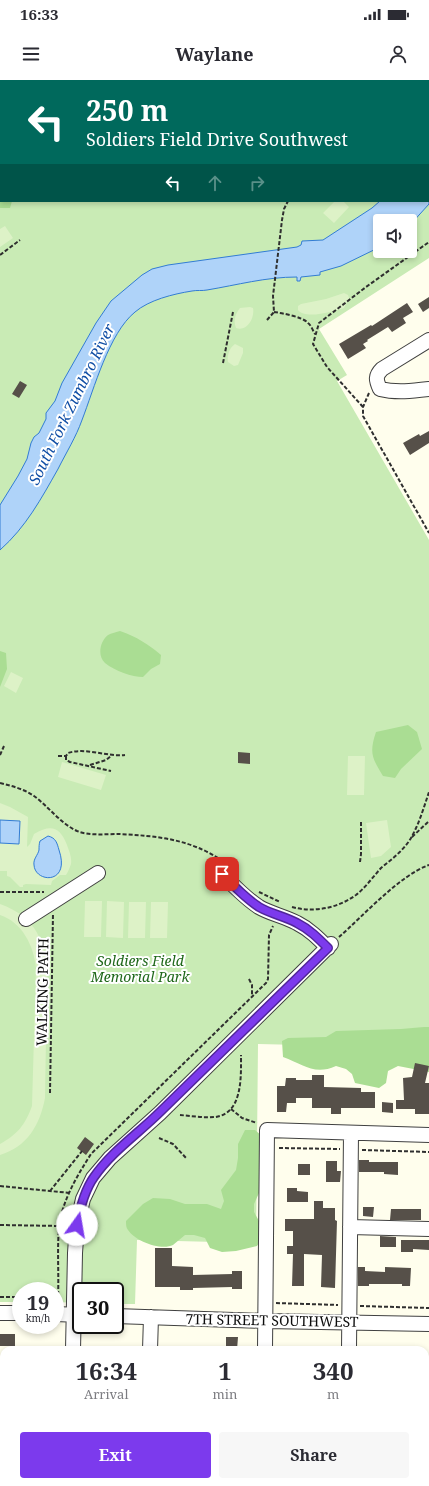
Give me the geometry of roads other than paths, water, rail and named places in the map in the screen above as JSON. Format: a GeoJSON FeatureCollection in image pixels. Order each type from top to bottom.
{"type":"FeatureCollection","features":[{"type":"Feature","properties":{"kind":"street"},"geometry":{"type":"LineString","coordinates":[[429,340],[382,368],[377,373],[376,380],[380,389],[390,391],[415,391],[429,389]]}},
{"type":"Feature","properties":{"kind":"street"},"geometry":{"type":"LineString","coordinates":[[26,919],[54,896],[98,873]]}},
{"type":"Feature","properties":{"kind":"street"},"geometry":{"type":"LineString","coordinates":[[76,1282],[75,1253],[77,1225],[83,1199],[93,1178],[110,1158],[160,1113],[330,946],[306,928],[264,910],[251,902],[222,874]]}},
{"type":"Feature","properties":{"kind":"street"},"geometry":{"type":"LineString","coordinates":[[265,1346],[267,1130],[429,1135]]}},
{"type":"Feature","properties":{"kind":"street"},"geometry":{"type":"LineString","coordinates":[[349,1346],[351,1133]]}},
{"type":"Feature","properties":{"kind":"street"},"geometry":{"type":"LineString","coordinates":[[350,1227],[429,1228]]}},
{"type":"Feature","properties":{"kind":"street"},"geometry":{"type":"LineString","coordinates":[[0,1313],[12,1313]]}},
{"type":"Feature","properties":{"kind":"street","name":"7TH STREET SOUTHWEST"},"geometry":{"type":"LineString","coordinates":[[124,1316],[429,1324]]}},
{"type":"Feature","properties":{"kind":"street"},"geometry":{"type":"LineString","coordinates":[[150,1346],[151,1317]]}},
{"type":"Feature","properties":{"kind":"street"},"geometry":{"type":"LineString","coordinates":[[73,1346],[75,1334]]}},
{"type":"Feature","properties":{"kind":"water","name":"South Fork Zumbro River"},"geometry":{"type":"Polygon","coordinates":[[[379,202],[429,202],[429,204],[417,217],[417,214],[373,214],[373,250],[341,266],[320,272],[320,275],[301,277],[300,281],[297,281],[297,277],[274,278],[207,290],[185,292],[154,301],[135,312],[117,333],[110,347],[77,433],[52,480],[18,532],[0,550],[0,505],[27,459],[31,443],[34,437],[39,433],[46,419],[46,413],[55,401],[62,383],[96,323],[111,301],[142,275],[152,269],[168,265],[297,247],[301,245],[302,241],[323,240],[379,202]]]}},
{"type":"Feature","properties":{"kind":"water"},"geometry":{"type":"Polygon","coordinates":[[[0,820],[20,821],[19,844],[0,843],[0,820]]]}},
{"type":"Feature","properties":{"kind":"water"},"geometry":{"type":"Polygon","coordinates":[[[48,836],[56,841],[61,861],[60,870],[57,875],[51,877],[40,875],[36,871],[34,865],[34,861],[39,850],[40,841],[48,836]]]}},
{"type":"Feature","properties":{"kind":"park label","name":"Soldiers Field Memorial Park"},"geometry":{"type":"Point","coordinates":[140,968]}}]}
